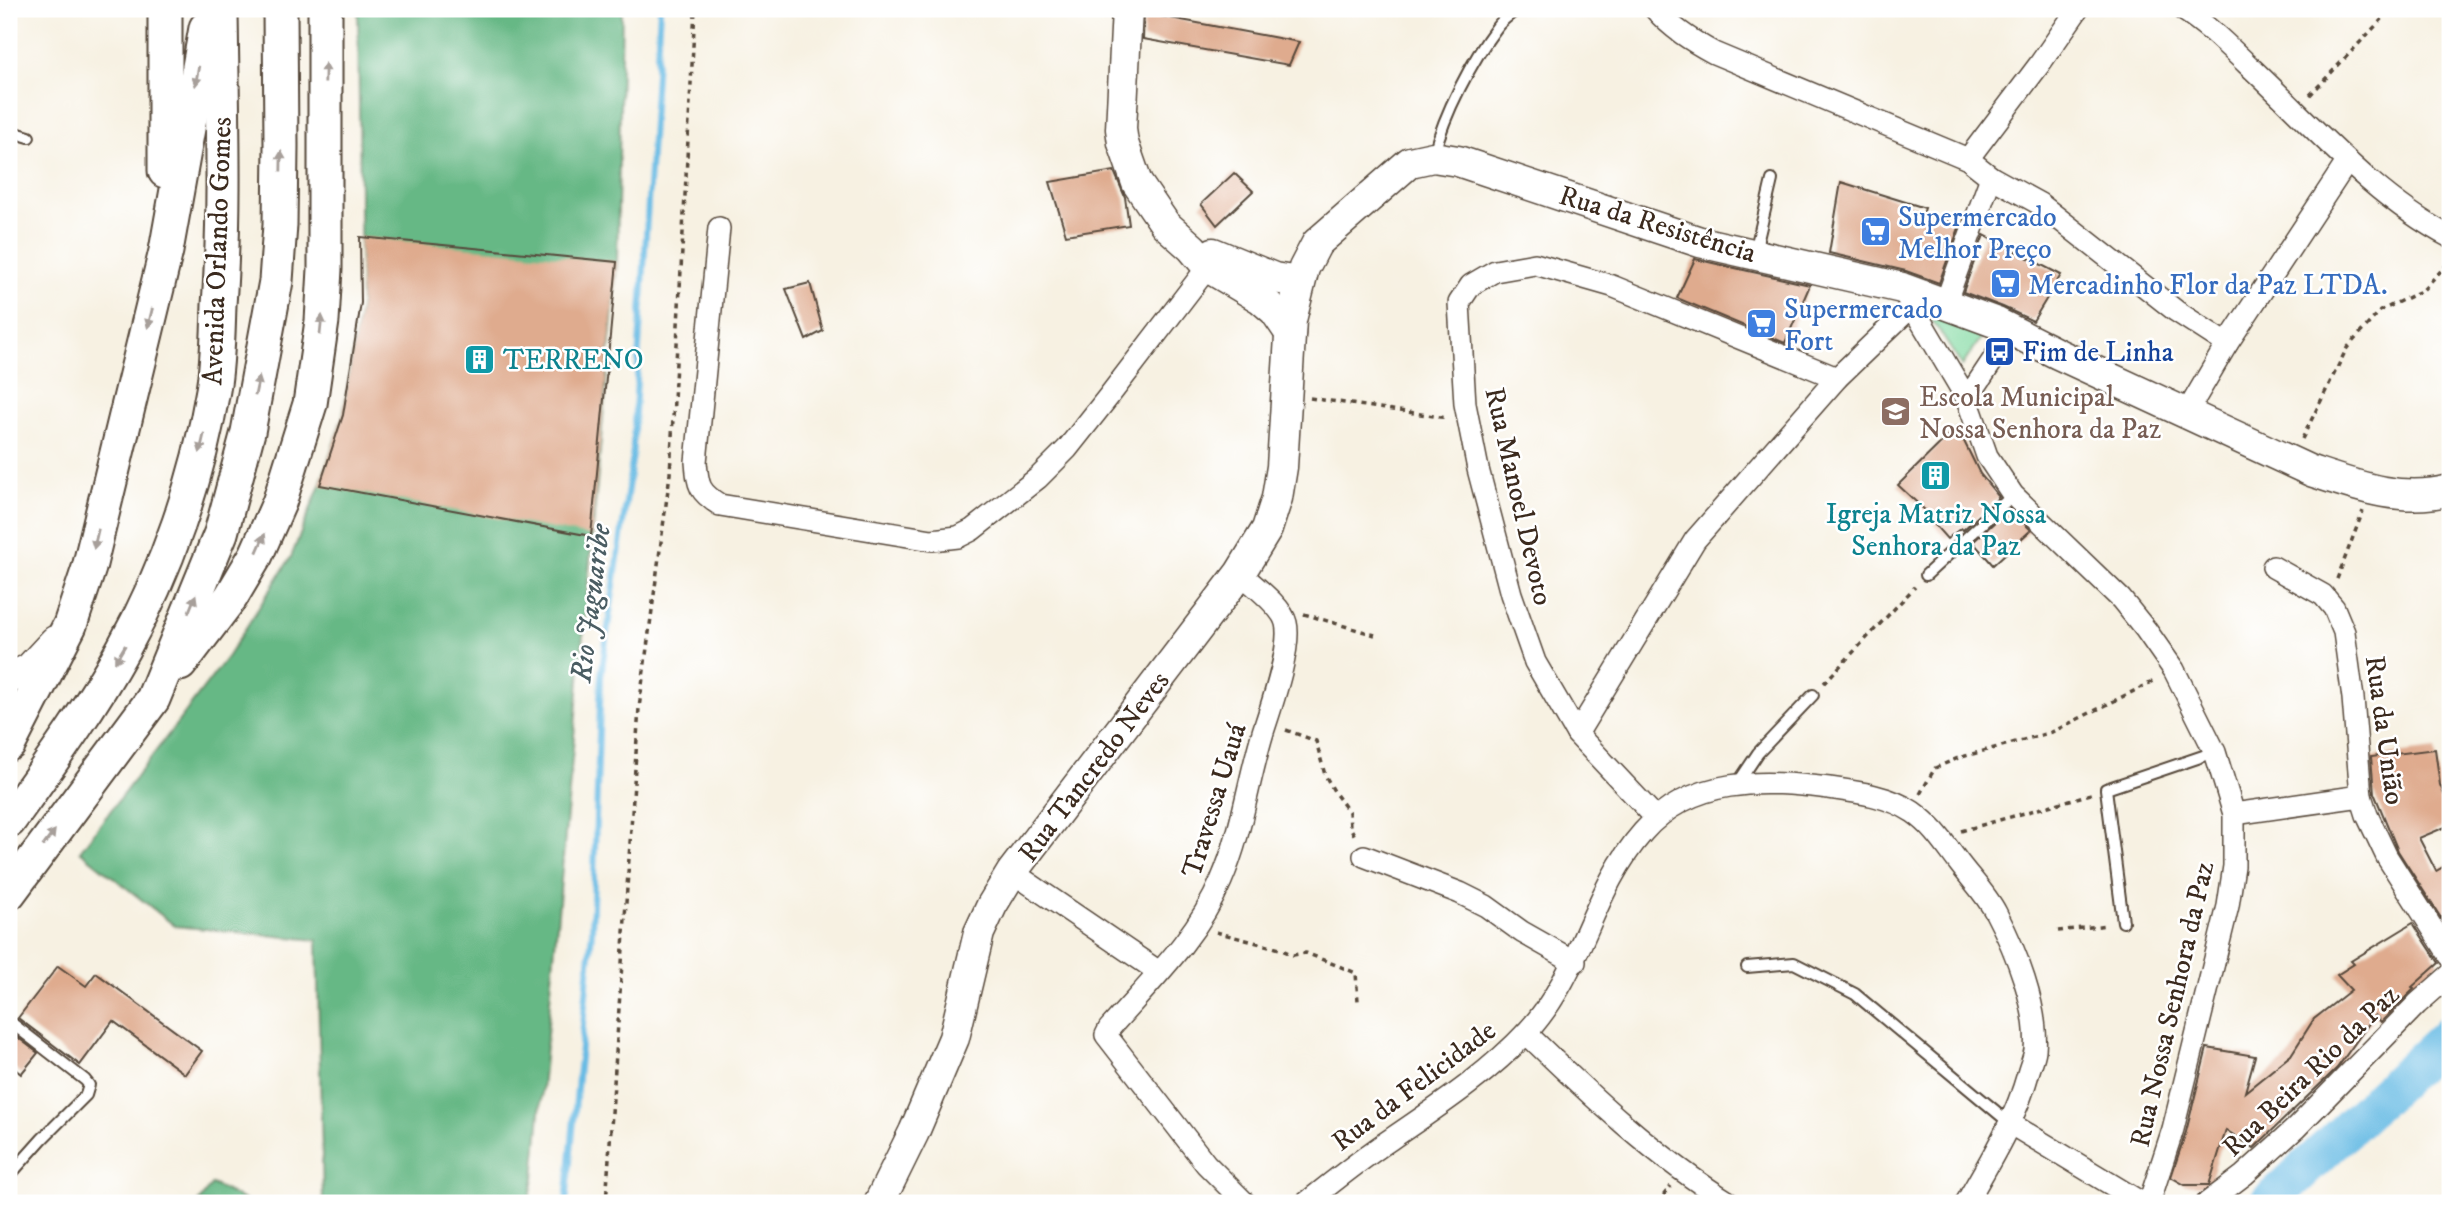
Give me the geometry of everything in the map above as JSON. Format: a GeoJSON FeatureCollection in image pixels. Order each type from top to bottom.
{"type":"FeatureCollection","features":[{"type":"Feature","properties":{"kind":"main road"},"geometry":{"type":"LineString","coordinates":[[165,9],[166,251]]}},
{"type":"Feature","properties":{"kind":"main road"},"geometry":{"type":"LineString","coordinates":[[9,744],[70,625],[89,568],[166,251],[209,9]]}},
{"type":"Feature","properties":{"kind":"main road","name":"Avenida Orlando Gomes"},"geometry":{"type":"LineString","coordinates":[[9,821],[123,649],[150,595],[188,494],[200,451],[214,387],[221,277],[221,9]]}},
{"type":"Feature","properties":{"kind":"main road","name":"Avenida Orlando Gomes"},"geometry":{"type":"LineString","coordinates":[[9,893],[153,699],[221,533],[248,432],[276,281],[280,225],[279,9]]}},
{"type":"Feature","properties":{"kind":"main road"},"geometry":{"type":"LineString","coordinates":[[153,699],[231,597],[256,555],[279,503],[310,404],[322,321],[325,270],[325,9]]}},
{"type":"Feature","properties":{"kind":"street"},"geometry":{"type":"LineString","coordinates":[[1127,9],[1120,113],[1122,143],[1137,183],[1150,205],[1178,238],[1260,298],[1275,311],[1290,333]]}},
{"type":"Feature","properties":{"kind":"street"},"geometry":{"type":"LineString","coordinates":[[1655,9],[1685,37],[1714,53],[1968,159],[1991,177],[2040,204],[2176,311],[2227,344]]}},
{"type":"Feature","properties":{"kind":"street"},"geometry":{"type":"LineString","coordinates":[[1968,159],[2078,9]]}},
{"type":"Feature","properties":{"kind":"street"},"geometry":{"type":"LineString","coordinates":[[2182,9],[2223,42],[2347,162],[2394,201],[2450,237]]}},
{"type":"Feature","properties":{"kind":"street"},"geometry":{"type":"LineString","coordinates":[[1290,333],[1299,282],[1317,243],[1410,162],[1433,157]]}},
{"type":"Feature","properties":{"kind":"street","name":"Rua da Resistência"},"geometry":{"type":"LineString","coordinates":[[1433,157],[1458,161],[1699,242],[1755,254],[1907,297],[1945,304],[2010,330],[2291,463],[2371,489],[2421,495],[2450,490]]}},
{"type":"Feature","properties":{"kind":"street"},"geometry":{"type":"LineString","coordinates":[[2187,412],[2227,344],[2347,162]]}},
{"type":"Feature","properties":{"kind":"street"},"geometry":{"type":"LineString","coordinates":[[1945,304],[1991,177]]}},
{"type":"Feature","properties":{"kind":"street"},"geometry":{"type":"LineString","coordinates":[[719,228],[696,462],[700,488],[706,496],[720,505],[932,541],[958,537],[972,530],[1038,478],[1067,449],[1206,256]]}},
{"type":"Feature","properties":{"kind":"street"},"geometry":{"type":"LineString","coordinates":[[1206,256],[1274,278],[1299,282]]}},
{"type":"Feature","properties":{"kind":"street","name":"Rua Manoel Devoto"},"geometry":{"type":"LineString","coordinates":[[1656,818],[1577,734],[1535,662],[1511,594],[1478,469],[1468,420],[1459,303],[1471,285],[1495,271],[1535,264],[1612,286],[1837,378]]}},
{"type":"Feature","properties":{"kind":"street"},"geometry":{"type":"LineString","coordinates":[[1577,734],[1695,540],[1907,297]]}},
{"type":"Feature","properties":{"kind":"street","name":"Rua Nossa Senhora da Paz"},"geometry":{"type":"LineString","coordinates":[[1907,297],[1967,399],[1987,456],[2014,495],[2121,598],[2174,670],[2215,752],[2234,814],[2234,866],[2225,919],[2173,1129],[2149,1203]]}},
{"type":"Feature","properties":{"kind":"street"},"geometry":{"type":"LineString","coordinates":[[1967,399],[2010,330]]}},
{"type":"Feature","properties":{"kind":"street","name":"Rua Tancredo Neves"},"geometry":{"type":"LineString","coordinates":[[879,1203],[914,1132],[954,1038],[979,933],[992,905],[1012,872],[1240,573],[1267,529],[1277,498],[1282,467],[1290,333]]}},
{"type":"Feature","properties":{"kind":"street","name":"Rua da União"},"geometry":{"type":"LineString","coordinates":[[2273,567],[2313,589],[2334,608],[2344,632],[2354,698],[2361,796],[2387,857],[2450,956]]}},
{"type":"Feature","properties":{"kind":"street"},"geometry":{"type":"LineString","coordinates":[[1240,573],[1281,611]]}},
{"type":"Feature","properties":{"kind":"street","name":"Travessa Uauá"},"geometry":{"type":"LineString","coordinates":[[1245,1203],[1206,1164],[1107,1037],[1109,1029],[1197,926],[1221,882],[1233,851],[1280,670],[1287,634],[1287,625],[1281,611]]}},
{"type":"Feature","properties":{"kind":"street"},"geometry":{"type":"LineString","coordinates":[[9,678],[29,669],[70,625]]}},
{"type":"Feature","properties":{"kind":"street","name":"Rua da Felicidade"},"geometry":{"type":"LineString","coordinates":[[1306,1203],[1346,1171],[1448,1100],[1526,1033],[1550,1003],[1575,962],[1606,886],[1633,844],[1656,818],[1680,802],[1738,783],[1785,782],[1854,791],[1901,806],[1936,830],[1990,903],[2009,940],[2027,988],[2035,1051],[2011,1124]]}},
{"type":"Feature","properties":{"kind":"street"},"geometry":{"type":"LineString","coordinates":[[2234,814],[2361,796]]}},
{"type":"Feature","properties":{"kind":"street"},"geometry":{"type":"LineString","coordinates":[[1364,856],[1460,893],[1486,906],[1522,932],[1575,962]]}},
{"type":"Feature","properties":{"kind":"street"},"geometry":{"type":"LineString","coordinates":[[1012,872],[1159,972]]}},
{"type":"Feature","properties":{"kind":"street","name":"Rua Beira Rio da Paz"},"geometry":{"type":"LineString","coordinates":[[2207,1203],[2244,1175],[2295,1128],[2417,1004],[2450,975]]}},
{"type":"Feature","properties":{"kind":"street"},"geometry":{"type":"LineString","coordinates":[[1526,1033],[1632,1132],[1682,1172],[1730,1203]]}},
{"type":"Feature","properties":{"kind":"street"},"geometry":{"type":"LineString","coordinates":[[1966,1203],[2011,1124],[2142,1203]]}},
{"type":"Feature","properties":{"kind":"lane"},"geometry":{"type":"LineString","coordinates":[[1433,157],[1439,132],[1470,72],[1498,26],[1517,9]]}},
{"type":"Feature","properties":{"kind":"lane"},"geometry":{"type":"LineString","coordinates":[[9,131],[29,137]]}},
{"type":"Feature","properties":{"kind":"lane"},"geometry":{"type":"LineString","coordinates":[[1755,254],[1772,180]]}},
{"type":"Feature","properties":{"kind":"lane"},"geometry":{"type":"LineString","coordinates":[[1926,575],[2014,495]]}},
{"type":"Feature","properties":{"kind":"lane"},"geometry":{"type":"LineString","coordinates":[[1738,783],[1758,753],[1813,695]]}},
{"type":"Feature","properties":{"kind":"lane"},"geometry":{"type":"LineString","coordinates":[[2123,922],[2106,789],[2215,752]]}},
{"type":"Feature","properties":{"kind":"lane"},"geometry":{"type":"LineString","coordinates":[[1747,967],[1794,963],[1855,993],[2011,1124]]}},
{"type":"Feature","properties":{"kind":"lane"},"geometry":{"type":"LineString","coordinates":[[9,1021],[89,1085],[86,1095],[9,1176]]}},
{"type":"Feature","properties":{"kind":"path"},"geometry":{"type":"LineString","coordinates":[[606,1203],[639,708],[670,474],[695,9]]}},
{"type":"Feature","properties":{"kind":"path"},"geometry":{"type":"LineString","coordinates":[[2296,110],[2387,14],[2395,9]]}},
{"type":"Feature","properties":{"kind":"path"},"geometry":{"type":"LineString","coordinates":[[2291,463],[2347,348],[2380,311],[2423,290],[2450,261]]}},
{"type":"Feature","properties":{"kind":"path"},"geometry":{"type":"LineString","coordinates":[[1287,395],[1468,420]]}},
{"type":"Feature","properties":{"kind":"path"},"geometry":{"type":"LineString","coordinates":[[2328,601],[2371,489]]}},
{"type":"Feature","properties":{"kind":"path"},"geometry":{"type":"LineString","coordinates":[[1813,695],[1926,575]]}},
{"type":"Feature","properties":{"kind":"path"},"geometry":{"type":"LineString","coordinates":[[1281,611],[1312,615],[1375,635]]}},
{"type":"Feature","properties":{"kind":"path"},"geometry":{"type":"LineString","coordinates":[[1923,820],[1918,799],[1926,780],[1935,768],[1958,758],[2052,732],[2174,670]]}},
{"type":"Feature","properties":{"kind":"path"},"geometry":{"type":"LineString","coordinates":[[1266,723],[1316,741],[1325,775],[1349,812],[1350,827],[1364,856]]}},
{"type":"Feature","properties":{"kind":"path"},"geometry":{"type":"LineString","coordinates":[[1945,843],[1955,833],[2106,789]]}},
{"type":"Feature","properties":{"kind":"path"},"geometry":{"type":"LineString","coordinates":[[2058,931],[2123,922]]}},
{"type":"Feature","properties":{"kind":"path"},"geometry":{"type":"LineString","coordinates":[[1197,926],[1293,955],[1306,953],[1356,973],[1358,1001]]}},
{"type":"Feature","properties":{"kind":"green space"},"geometry":{"type":"Polygon","coordinates":[[[358,9],[622,9],[617,262],[534,1178],[529,1203],[323,1203],[317,940],[175,926],[80,851],[228,656],[291,557],[320,485],[343,415],[361,303],[358,9]]]}},
{"type":"Feature","properties":{"kind":"green space"},"geometry":{"type":"Polygon","coordinates":[[[1919,300],[1988,328],[1962,366],[1919,300]]]}},
{"type":"Feature","properties":{"kind":"green space"},"geometry":{"type":"Polygon","coordinates":[[[212,1184],[250,1203],[198,1203],[212,1184]]]}},
{"type":"Feature","properties":{"kind":"building"},"geometry":{"type":"Polygon","coordinates":[[[1144,13],[1299,42],[1289,65],[1143,39],[1144,13]]]}},
{"type":"Feature","properties":{"kind":"building"},"geometry":{"type":"Polygon","coordinates":[[[1114,171],[1125,197],[1129,225],[1066,235],[1050,182],[1114,171]]]}},
{"type":"Feature","properties":{"kind":"building"},"geometry":{"type":"Polygon","coordinates":[[[1234,173],[1253,191],[1217,225],[1201,204],[1234,173]]]}},
{"type":"Feature","properties":{"kind":"building","name":"Supermercado Melhor Preço"},"geometry":{"type":"Polygon","coordinates":[[[1841,182],[1925,208],[1923,214],[1960,225],[1939,283],[1906,271],[1829,253],[1841,182]]]}},
{"type":"Feature","properties":{"kind":"building","name":"Mercadinho Flor da Paz LTDA."},"geometry":{"type":"Polygon","coordinates":[[[1984,235],[2061,275],[2033,321],[1963,292],[1984,235]]]}},
{"type":"Feature","properties":{"kind":"building","name":"TERRENO"},"geometry":{"type":"Polygon","coordinates":[[[360,237],[617,262],[591,536],[320,485],[343,415],[361,303],[360,237]]]}},
{"type":"Feature","properties":{"kind":"building","name":"Supermercado Fort"},"geometry":{"type":"Polygon","coordinates":[[[1695,259],[1810,285],[1785,343],[1677,298],[1695,259]]]}},
{"type":"Feature","properties":{"kind":"building"},"geometry":{"type":"Polygon","coordinates":[[[810,283],[823,331],[806,340],[786,289],[810,283]]]}},
{"type":"Feature","properties":{"kind":"building"},"geometry":{"type":"Polygon","coordinates":[[[1957,427],[1980,474],[1999,497],[1963,530],[1961,528],[1947,539],[1926,515],[1928,513],[1898,485],[1957,427]]]}},
{"type":"Feature","properties":{"kind":"building"},"geometry":{"type":"Polygon","coordinates":[[[2009,509],[2031,530],[1993,565],[1973,542],[2009,509]]]}},
{"type":"Feature","properties":{"kind":"building"},"geometry":{"type":"Polygon","coordinates":[[[2435,749],[2440,785],[2450,808],[2450,825],[2419,838],[2436,871],[2450,863],[2450,932],[2398,851],[2374,793],[2371,757],[2435,749]]]}},
{"type":"Feature","properties":{"kind":"building"},"geometry":{"type":"Polygon","coordinates":[[[2413,923],[2439,963],[2412,987],[2414,989],[2381,1022],[2375,1015],[2337,1068],[2254,1148],[2226,1130],[2209,1185],[2185,1185],[2171,1177],[2186,1132],[2207,1048],[2255,1056],[2245,1092],[2291,1055],[2314,1019],[2351,990],[2337,975],[2354,964],[2351,961],[2413,923]]]}},
{"type":"Feature","properties":{"kind":"building"},"geometry":{"type":"Polygon","coordinates":[[[58,966],[86,986],[96,973],[202,1051],[185,1074],[113,1021],[80,1065],[18,1018],[58,966]]]}},
{"type":"Feature","properties":{"kind":"building"},"geometry":{"type":"Polygon","coordinates":[[[12,1033],[38,1053],[21,1074],[9,1064],[9,1038],[12,1033]]]}},
{"type":"Feature","properties":{"kind":"waterway","name":"Rio Jaguaribe"},"geometry":{"type":"LineString","coordinates":[[566,1203],[592,932],[601,676],[632,460],[660,9]]}},
{"type":"Feature","properties":{"kind":"waterway"},"geometry":{"type":"LineString","coordinates":[[2268,1203],[2450,1033]]}},
{"type":"Feature","properties":{"kind":"place","name":"Supermercado Melhor Preço"},"geometry":{"type":"Point","coordinates":[1875,232]}},
{"type":"Feature","properties":{"kind":"place","name":"Mercadinho Flor da Paz LTDA."},"geometry":{"type":"Point","coordinates":[2005,284]}},
{"type":"Feature","properties":{"kind":"place","name":"Supermercado Fort"},"geometry":{"type":"Point","coordinates":[1761,324]}},
{"type":"Feature","properties":{"kind":"place","name":"Fim de Linha"},"geometry":{"type":"Point","coordinates":[1999,351]}},
{"type":"Feature","properties":{"kind":"place","name":"TERRENO"},"geometry":{"type":"Point","coordinates":[480,359]}},
{"type":"Feature","properties":{"kind":"place","name":"Escola Municipal Nossa Senhora da Paz"},"geometry":{"type":"Point","coordinates":[1896,412]}},
{"type":"Feature","properties":{"kind":"place","name":"Igreja Matriz Nossa Senhora da Paz"},"geometry":{"type":"Point","coordinates":[1936,476]}}]}
